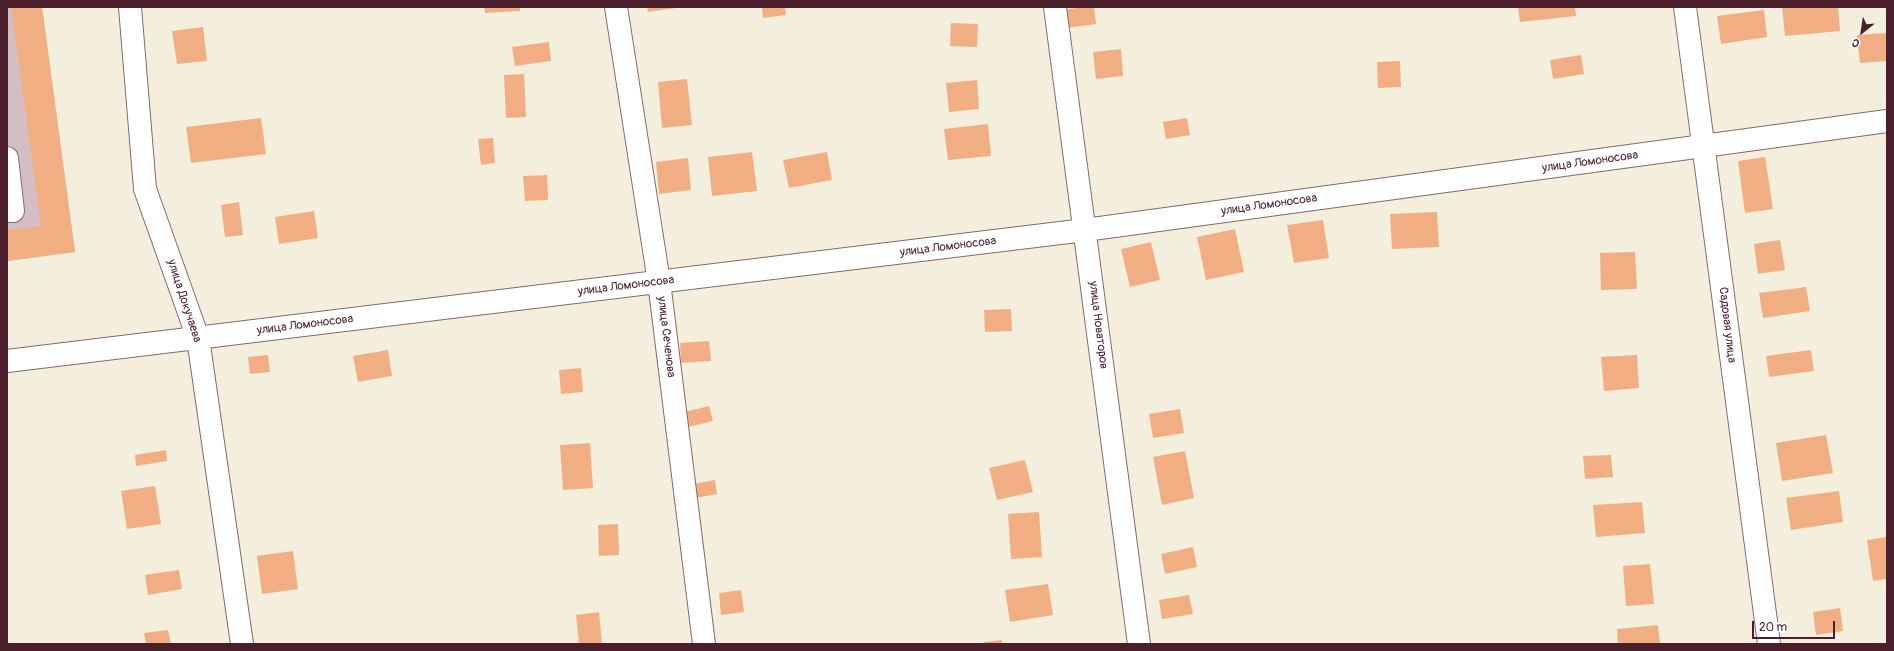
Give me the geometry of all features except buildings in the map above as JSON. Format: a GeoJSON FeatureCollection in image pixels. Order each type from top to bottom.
{"type":"FeatureCollection","features":[{"type":"Feature","properties":{"kind":"street","name":"улица Докучаева"},"geometry":{"type":"LineString","coordinates":[[130,7],[145,188],[198,338],[242,644]]}},
{"type":"Feature","properties":{"kind":"street","name":"улица Сеченова"},"geometry":{"type":"LineString","coordinates":[[616,7],[659,282],[704,644]]}},
{"type":"Feature","properties":{"kind":"street","name":"улица Новаторов"},"geometry":{"type":"LineString","coordinates":[[1055,7],[1139,644]]}},
{"type":"Feature","properties":{"kind":"street","name":"Садовая улица"},"geometry":{"type":"LineString","coordinates":[[1685,7],[1769,644]]}},
{"type":"Feature","properties":{"kind":"street","name":"улица Ломоносова"},"geometry":{"type":"LineString","coordinates":[[7,361],[1085,230],[1887,121]]}},
{"type":"Feature","properties":{"kind":"street"},"geometry":{"type":"LineString","coordinates":[[7,158],[13,211],[7,211]]}},
{"type":"Feature","properties":{"kind":"shaded area"},"geometry":{"type":"Polygon","coordinates":[[[7,7],[42,7],[75,252],[7,261],[7,7]]]}}]}
